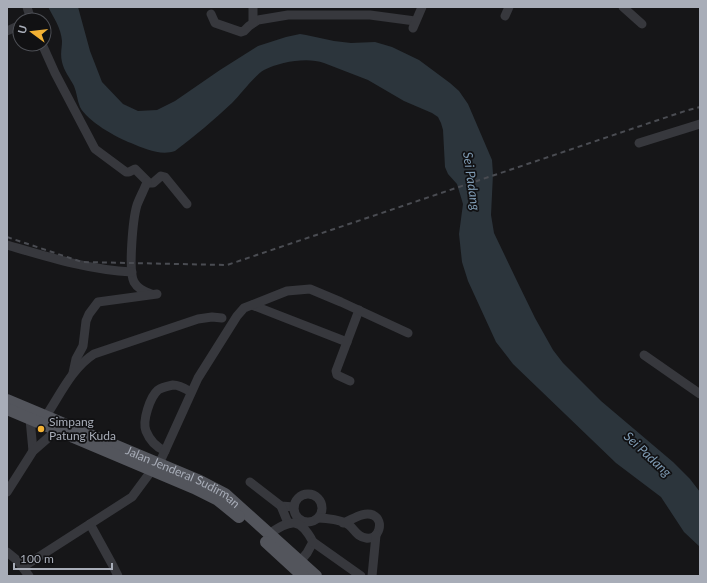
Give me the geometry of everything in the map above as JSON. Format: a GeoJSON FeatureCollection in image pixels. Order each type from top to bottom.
{"type":"FeatureCollection","features":[{"type":"Feature","properties":{"kind":"main road","name":"Jalan Jenderal Sudirman"},"geometry":{"type":"LineString","coordinates":[[7,400],[31,415],[46,416],[59,426]]}},
{"type":"Feature","properties":{"kind":"main road","name":"Jalan Jenderal Sudirman"},"geometry":{"type":"LineString","coordinates":[[7,409],[31,415],[155,467],[218,500],[299,568],[316,576]]}},
{"type":"Feature","properties":{"kind":"main road","name":"Jalan Jenderal Sudirman"},"geometry":{"type":"LineString","coordinates":[[155,467],[200,481],[225,494],[269,534],[299,568]]}},
{"type":"Feature","properties":{"kind":"street"},"geometry":{"type":"LineString","coordinates":[[253,7],[253,22]]}},
{"type":"Feature","properties":{"kind":"street"},"geometry":{"type":"LineString","coordinates":[[211,14],[215,23],[241,32],[253,22],[258,20],[288,15],[372,11],[414,25],[422,7]]}},
{"type":"Feature","properties":{"kind":"street"},"geometry":{"type":"LineString","coordinates":[[623,7],[642,24]]}},
{"type":"Feature","properties":{"kind":"street"},"geometry":{"type":"LineString","coordinates":[[46,52],[95,149],[126,172],[135,169],[147,182],[151,184],[161,176],[165,176],[187,204]]}},
{"type":"Feature","properties":{"kind":"street"},"geometry":{"type":"LineString","coordinates":[[640,143],[700,124]]}},
{"type":"Feature","properties":{"kind":"street"},"geometry":{"type":"LineString","coordinates":[[73,375],[76,359],[83,346],[86,321],[89,314],[98,302],[154,294],[139,289],[133,281],[132,272],[132,250],[137,206],[147,182]]}},
{"type":"Feature","properties":{"kind":"street"},"geometry":{"type":"LineString","coordinates":[[7,245],[77,265],[132,272]]}},
{"type":"Feature","properties":{"kind":"street"},"geometry":{"type":"LineString","coordinates":[[23,567],[132,496],[155,467],[164,452],[198,378],[237,316],[244,308],[287,291],[310,289],[408,333]]}},
{"type":"Feature","properties":{"kind":"street"},"geometry":{"type":"LineString","coordinates":[[252,305],[347,342]]}},
{"type":"Feature","properties":{"kind":"street"},"geometry":{"type":"LineString","coordinates":[[350,381],[336,376],[336,372],[359,310]]}},
{"type":"Feature","properties":{"kind":"street"},"geometry":{"type":"LineString","coordinates":[[46,416],[73,375],[86,359],[94,354],[198,319],[212,317],[222,318]]}},
{"type":"Feature","properties":{"kind":"street"},"geometry":{"type":"LineString","coordinates":[[644,354],[700,394]]}},
{"type":"Feature","properties":{"kind":"street"},"geometry":{"type":"LineString","coordinates":[[164,452],[156,447],[145,430],[144,420],[148,408],[155,394],[166,387],[174,385],[191,392]]}},
{"type":"Feature","properties":{"kind":"street"},"geometry":{"type":"LineString","coordinates":[[31,415],[33,451]]}},
{"type":"Feature","properties":{"kind":"street"},"geometry":{"type":"LineString","coordinates":[[7,492],[33,451],[59,426]]}},
{"type":"Feature","properties":{"kind":"street"},"geometry":{"type":"LineString","coordinates":[[250,482],[281,506],[288,523]]}},
{"type":"Feature","properties":{"kind":"street"},"geometry":{"type":"LineString","coordinates":[[269,534],[288,523],[304,523],[314,521],[318,518],[322,508],[318,498],[314,495],[309,494],[299,497],[294,507],[294,511],[299,519],[304,523],[313,542],[361,576]]}},
{"type":"Feature","properties":{"kind":"street"},"geometry":{"type":"LineString","coordinates":[[281,506],[294,507]]}},
{"type":"Feature","properties":{"kind":"street"},"geometry":{"type":"LineString","coordinates":[[343,523],[368,514],[373,515],[380,523],[379,530],[376,535],[372,576]]}},
{"type":"Feature","properties":{"kind":"street"},"geometry":{"type":"LineString","coordinates":[[318,518],[343,523],[350,526],[360,536],[372,538],[376,535]]}},
{"type":"Feature","properties":{"kind":"street"},"geometry":{"type":"LineString","coordinates":[[90,524],[118,576]]}},
{"type":"Feature","properties":{"kind":"street"},"geometry":{"type":"LineString","coordinates":[[299,568],[313,542]]}},
{"type":"Feature","properties":{"kind":"street"},"geometry":{"type":"LineString","coordinates":[[7,552],[18,561],[29,576]]}},
{"type":"Feature","properties":{"kind":"water","name":"Sei Padang"},"geometry":{"type":"Polygon","coordinates":[[[48,7],[78,7],[90,51],[102,82],[123,104],[138,111],[157,110],[175,101],[258,46],[300,34],[351,43],[375,42],[392,47],[419,60],[450,83],[459,91],[468,104],[492,160],[493,174],[491,215],[494,233],[535,318],[553,350],[563,363],[601,401],[673,462],[690,479],[700,492],[700,547],[684,532],[661,497],[616,463],[513,364],[496,342],[468,281],[462,262],[459,234],[463,204],[457,184],[448,174],[445,167],[443,130],[438,117],[404,101],[368,80],[324,63],[302,60],[270,67],[264,70],[232,103],[175,151],[164,153],[153,151],[125,141],[111,133],[89,118],[80,107],[74,86],[63,65],[60,32],[48,7]]]}},
{"type":"Feature","properties":{"kind":"railway"},"geometry":{"type":"LineString","coordinates":[[7,237],[82,262],[227,265],[700,107]]}},
{"type":"Feature","properties":{"kind":"place","name":"Simpang Patung Kuda"},"geometry":{"type":"Point","coordinates":[41,429]}}]}
